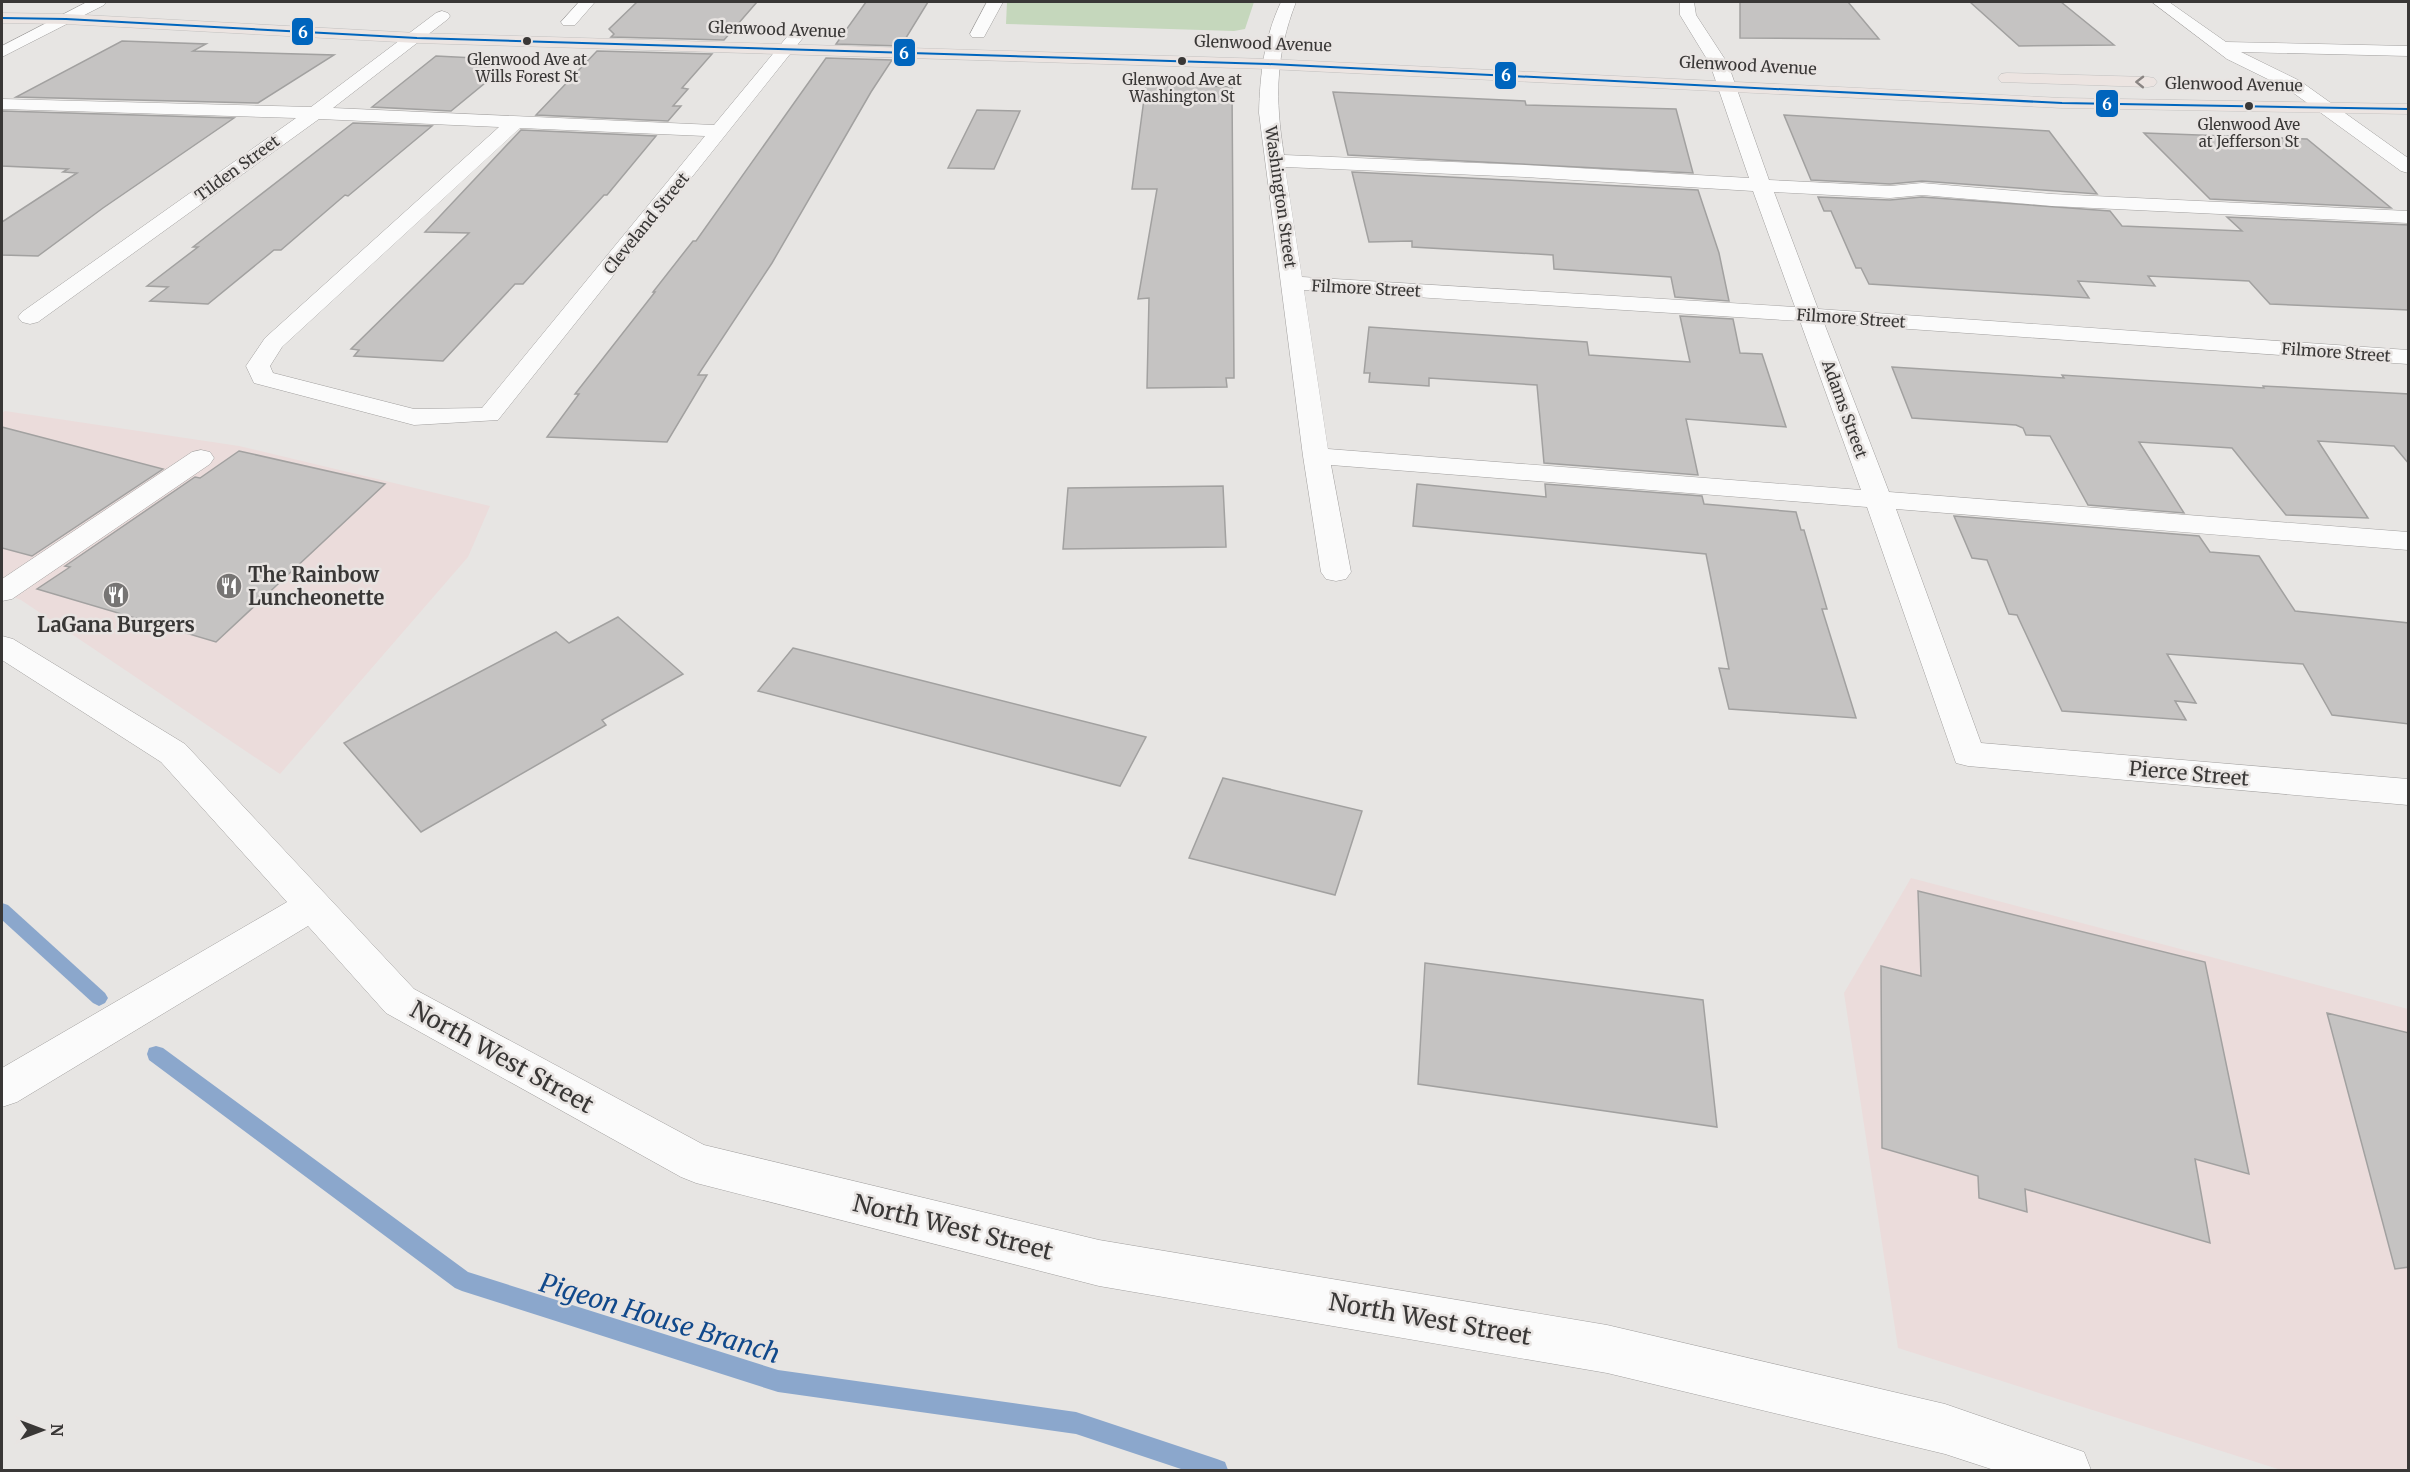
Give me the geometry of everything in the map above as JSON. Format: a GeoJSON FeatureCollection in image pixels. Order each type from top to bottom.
{"type":"FeatureCollection","features":[{"type":"Feature","properties":{"kind":"main road"},"geometry":{"type":"LineString","coordinates":[[420,15],[448,17]]}},
{"type":"Feature","properties":{"kind":"main road","name":"Glenwood Avenue"},"geometry":{"type":"LineString","coordinates":[[2,18],[66,19],[417,38],[787,49],[1267,50],[1720,70],[2062,103],[2409,109]]}},
{"type":"Feature","properties":{"kind":"main road"},"geometry":{"type":"LineString","coordinates":[[546,42],[563,22],[592,23]]}},
{"type":"Feature","properties":{"kind":"main road","name":"Glenwood Avenue"},"geometry":{"type":"LineString","coordinates":[[778,29],[808,30]]}},
{"type":"Feature","properties":{"kind":"main road"},"geometry":{"type":"LineString","coordinates":[[972,34],[1002,35]]}},
{"type":"Feature","properties":{"kind":"main road","name":"Glenwood Avenue"},"geometry":{"type":"LineString","coordinates":[[1267,50],[1296,44]]}},
{"type":"Feature","properties":{"kind":"main road","name":"Glenwood Avenue"},"geometry":{"type":"LineString","coordinates":[[1984,77],[2162,82]]}},
{"type":"Feature","properties":{"kind":"main road","name":"Glenwood Avenue"},"geometry":{"type":"LineString","coordinates":[[2258,85],[2328,86]]}},
{"type":"Feature","properties":{"kind":"street"},"geometry":{"type":"LineString","coordinates":[[2,52],[98,2]]}},
{"type":"Feature","properties":{"kind":"street"},"geometry":{"type":"LineString","coordinates":[[563,22],[587,2]]}},
{"type":"Feature","properties":{"kind":"street"},"geometry":{"type":"LineString","coordinates":[[972,34],[994,2]]}},
{"type":"Feature","properties":{"kind":"street","name":"Washington Street"},"geometry":{"type":"LineString","coordinates":[[1288,2],[1267,50],[1268,113],[1277,161],[1316,456],[1336,572]]}},
{"type":"Feature","properties":{"kind":"street","name":"Adams Street"},"geometry":{"type":"LineString","coordinates":[[1687,2],[1688,15],[1720,70],[1878,499],[1968,754]]}},
{"type":"Feature","properties":{"kind":"street"},"geometry":{"type":"LineString","coordinates":[[2160,2],[2222,47],[2294,86],[2409,167]]}},
{"type":"Feature","properties":{"kind":"street","name":"Tilden Street"},"geometry":{"type":"LineString","coordinates":[[30,317],[448,17]]}},
{"type":"Feature","properties":{"kind":"street","name":"Cleveland Street"},"geometry":{"type":"LineString","coordinates":[[514,122],[273,344],[258,366],[263,378],[414,417],[489,415],[787,49],[808,30]]}},
{"type":"Feature","properties":{"kind":"street"},"geometry":{"type":"LineString","coordinates":[[2222,47],[2409,51]]}},
{"type":"Feature","properties":{"kind":"street"},"geometry":{"type":"LineString","coordinates":[[2,104],[315,113],[721,130]]}},
{"type":"Feature","properties":{"kind":"street"},"geometry":{"type":"LineString","coordinates":[[1277,161],[1761,184],[1859,191],[1890,192],[1922,189],[2052,200],[2409,217]]}},
{"type":"Feature","properties":{"kind":"street","name":"Filmore Street"},"geometry":{"type":"LineString","coordinates":[[1293,283],[1811,315],[2409,357]]}},
{"type":"Feature","properties":{"kind":"street"},"geometry":{"type":"LineString","coordinates":[[1316,456],[2409,541]]}},
{"type":"Feature","properties":{"kind":"street"},"geometry":{"type":"LineString","coordinates":[[2,592],[201,458]]}},
{"type":"Feature","properties":{"kind":"street","name":"North West Street"},"geometry":{"type":"LineString","coordinates":[[2,646],[173,753],[400,1001],[696,1163],[1099,1263],[1607,1349],[1945,1429],[2066,1470]]}},
{"type":"Feature","properties":{"kind":"street","name":"Pierce Street"},"geometry":{"type":"LineString","coordinates":[[1968,754],[2409,792]]}},
{"type":"Feature","properties":{"kind":"street"},"geometry":{"type":"LineString","coordinates":[[2,1089],[312,905]]}},
{"type":"Feature","properties":{"kind":"shaded area"},"geometry":{"type":"Polygon","coordinates":[[[5,411],[239,446],[490,506],[468,557],[280,774],[21,600],[2,593],[2,413],[5,411]]]}},
{"type":"Feature","properties":{"kind":"shaded area"},"geometry":{"type":"Polygon","coordinates":[[[1911,878],[2408,1009],[2408,1470],[2281,1470],[1898,1348],[1844,993],[1911,878]]]}},
{"type":"Feature","properties":{"kind":"green space"},"geometry":{"type":"Polygon","coordinates":[[[1007,2],[1254,2],[1245,29],[1234,31],[1006,24],[1007,2]]]}},
{"type":"Feature","properties":{"kind":"building"},"geometry":{"type":"Polygon","coordinates":[[[637,2],[757,2],[724,40],[611,37],[614,34],[609,29],[637,2]]]}},
{"type":"Feature","properties":{"kind":"building"},"geometry":{"type":"Polygon","coordinates":[[[866,2],[928,2],[901,46],[836,44],[866,2]]]}},
{"type":"Feature","properties":{"kind":"building"},"geometry":{"type":"Polygon","coordinates":[[[1740,2],[1848,2],[1879,39],[1740,38],[1740,2]]]}},
{"type":"Feature","properties":{"kind":"building"},"geometry":{"type":"Polygon","coordinates":[[[1970,2],[2061,2],[2114,45],[2019,46],[1970,2]]]}},
{"type":"Feature","properties":{"kind":"building"},"geometry":{"type":"Polygon","coordinates":[[[122,41],[206,44],[193,51],[334,55],[258,103],[16,97],[122,41]]]}},
{"type":"Feature","properties":{"kind":"building"},"geometry":{"type":"Polygon","coordinates":[[[597,51],[712,54],[682,88],[688,89],[673,106],[681,106],[668,121],[536,115],[597,51]]]}},
{"type":"Feature","properties":{"kind":"building"},"geometry":{"type":"Polygon","coordinates":[[[436,56],[513,60],[451,111],[372,107],[436,56]]]}},
{"type":"Feature","properties":{"kind":"building"},"geometry":{"type":"Polygon","coordinates":[[[826,58],[892,60],[772,263],[698,375],[707,375],[667,442],[547,437],[579,394],[575,394],[693,241],[696,241],[826,58]]]}},
{"type":"Feature","properties":{"kind":"building"},"geometry":{"type":"Polygon","coordinates":[[[1146,84],[1232,87],[1234,378],[1226,378],[1227,387],[1147,388],[1149,298],[1138,299],[1157,189],[1132,189],[1146,84]]]}},
{"type":"Feature","properties":{"kind":"building"},"geometry":{"type":"Polygon","coordinates":[[[1333,92],[1525,101],[1526,105],[1676,109],[1693,173],[1348,155],[1333,92]]]}},
{"type":"Feature","properties":{"kind":"building"},"geometry":{"type":"Polygon","coordinates":[[[977,110],[1020,111],[994,169],[948,168],[977,110]]]}},
{"type":"Feature","properties":{"kind":"building"},"geometry":{"type":"Polygon","coordinates":[[[2,111],[234,118],[103,208],[38,256],[2,255],[2,222],[77,173],[63,172],[68,169],[2,166],[2,111]]]}},
{"type":"Feature","properties":{"kind":"building"},"geometry":{"type":"Polygon","coordinates":[[[1784,115],[2049,131],[2097,194],[1922,181],[1890,184],[1811,180],[1784,115]]]}},
{"type":"Feature","properties":{"kind":"building"},"geometry":{"type":"Polygon","coordinates":[[[353,123],[432,126],[348,196],[345,195],[281,250],[274,250],[208,304],[150,301],[168,287],[147,286],[198,247],[193,247],[353,123]]]}},
{"type":"Feature","properties":{"kind":"building"},"geometry":{"type":"Polygon","coordinates":[[[521,130],[656,136],[607,195],[604,195],[523,284],[515,284],[443,361],[354,356],[359,350],[351,349],[469,233],[425,232],[521,130]]]}},
{"type":"Feature","properties":{"kind":"building"},"geometry":{"type":"Polygon","coordinates":[[[2144,133],[2307,139],[2391,208],[2210,199],[2144,133]]]}},
{"type":"Feature","properties":{"kind":"building"},"geometry":{"type":"Polygon","coordinates":[[[1352,172],[1698,190],[1719,253],[1729,301],[1675,297],[1671,277],[1554,269],[1553,255],[1412,247],[1412,241],[1369,242],[1352,172]]]}},
{"type":"Feature","properties":{"kind":"building"},"geometry":{"type":"Polygon","coordinates":[[[1818,197],[1890,200],[1922,197],[2110,211],[2122,226],[2242,231],[2227,217],[2409,225],[2409,310],[2270,304],[2249,281],[2148,276],[2155,286],[2078,281],[2089,298],[1869,284],[1861,268],[1856,268],[1831,211],[1824,211],[1818,197]]]}},
{"type":"Feature","properties":{"kind":"building"},"geometry":{"type":"Polygon","coordinates":[[[1680,316],[1733,319],[1740,353],[1762,354],[1786,427],[1686,419],[1698,475],[1544,463],[1537,385],[1429,378],[1429,386],[1369,382],[1370,373],[1364,373],[1369,327],[1587,342],[1589,355],[1690,362],[1680,316]]]}},
{"type":"Feature","properties":{"kind":"building"},"geometry":{"type":"Polygon","coordinates":[[[1892,367],[2064,378],[2062,375],[2264,388],[2263,386],[2409,394],[2409,464],[2394,446],[2318,441],[2368,518],[2286,515],[2232,448],[2139,442],[2184,513],[2088,505],[2050,436],[2026,435],[2023,428],[2016,425],[1912,418],[1892,367]]]}},
{"type":"Feature","properties":{"kind":"building"},"geometry":{"type":"Polygon","coordinates":[[[2,427],[163,469],[32,556],[2,548],[2,427]]]}},
{"type":"Feature","properties":{"kind":"building"},"geometry":{"type":"Polygon","coordinates":[[[239,451],[385,484],[216,642],[37,589],[70,567],[65,566],[195,477],[200,478],[239,451]]]}},
{"type":"Feature","properties":{"kind":"building"},"geometry":{"type":"Polygon","coordinates":[[[1417,484],[1546,497],[1545,484],[1702,496],[1704,504],[1796,512],[1801,530],[1804,530],[1827,609],[1822,609],[1856,718],[1729,709],[1719,668],[1729,669],[1706,554],[1413,526],[1417,484]]]}},
{"type":"Feature","properties":{"kind":"building"},"geometry":{"type":"Polygon","coordinates":[[[1223,486],[1226,547],[1063,549],[1068,488],[1223,486]]]}},
{"type":"Feature","properties":{"kind":"building"},"geometry":{"type":"Polygon","coordinates":[[[1954,516],[2199,536],[2210,552],[2259,556],[2295,611],[2409,623],[2409,724],[2332,715],[2303,664],[2167,654],[2196,703],[2175,701],[2186,720],[2062,711],[2017,615],[2009,614],[1987,560],[1972,558],[1954,516]]]}},
{"type":"Feature","properties":{"kind":"building"},"geometry":{"type":"Polygon","coordinates":[[[618,617],[683,674],[602,720],[606,725],[421,832],[344,743],[556,632],[569,643],[618,617]]]}},
{"type":"Feature","properties":{"kind":"building"},"geometry":{"type":"Polygon","coordinates":[[[793,648],[1146,737],[1120,786],[758,691],[793,648]]]}},
{"type":"Feature","properties":{"kind":"building"},"geometry":{"type":"Polygon","coordinates":[[[1223,778],[1362,811],[1335,895],[1189,858],[1223,778]]]}},
{"type":"Feature","properties":{"kind":"building"},"geometry":{"type":"Polygon","coordinates":[[[1918,891],[2205,962],[2249,1174],[2195,1159],[2210,1243],[2025,1189],[2027,1212],[1979,1198],[1978,1176],[1882,1148],[1881,966],[1921,976],[1918,891]]]}},
{"type":"Feature","properties":{"kind":"building"},"geometry":{"type":"Polygon","coordinates":[[[1425,963],[1703,1000],[1717,1127],[1418,1084],[1425,963]]]}},
{"type":"Feature","properties":{"kind":"building"},"geometry":{"type":"Polygon","coordinates":[[[2327,1013],[2409,1033],[2409,1267],[2395,1269],[2327,1013]]]}},
{"type":"Feature","properties":{"kind":"waterway","name":"Pigeon House Branch"},"geometry":{"type":"LineString","coordinates":[[2,910],[99,998]]}},
{"type":"Feature","properties":{"kind":"waterway","name":"Pigeon House Branch"},"geometry":{"type":"LineString","coordinates":[[156,1054],[462,1281],[778,1381],[1076,1423],[1217,1470]]}},
{"type":"Feature","properties":{"kind":"transit line","name":"6"},"geometry":{"type":"LineString","coordinates":[[2,18],[66,19],[417,38],[1268,64],[2062,103],[2408,109]]}},
{"type":"Feature","properties":{"kind":"place","name":"Glenwood Ave at Wills Forest St"},"geometry":{"type":"Point","coordinates":[527,41]}},
{"type":"Feature","properties":{"kind":"place","name":"Glenwood Ave at Washington St"},"geometry":{"type":"Point","coordinates":[1182,61]}},
{"type":"Feature","properties":{"kind":"place","name":"Glenwood Ave at Jefferson St"},"geometry":{"type":"Point","coordinates":[2249,106]}},
{"type":"Feature","properties":{"kind":"place","name":"The Rainbow Luncheonette"},"geometry":{"type":"Point","coordinates":[229,586]}},
{"type":"Feature","properties":{"kind":"place","name":"LaGana Burgers"},"geometry":{"type":"Point","coordinates":[116,595]}}]}
